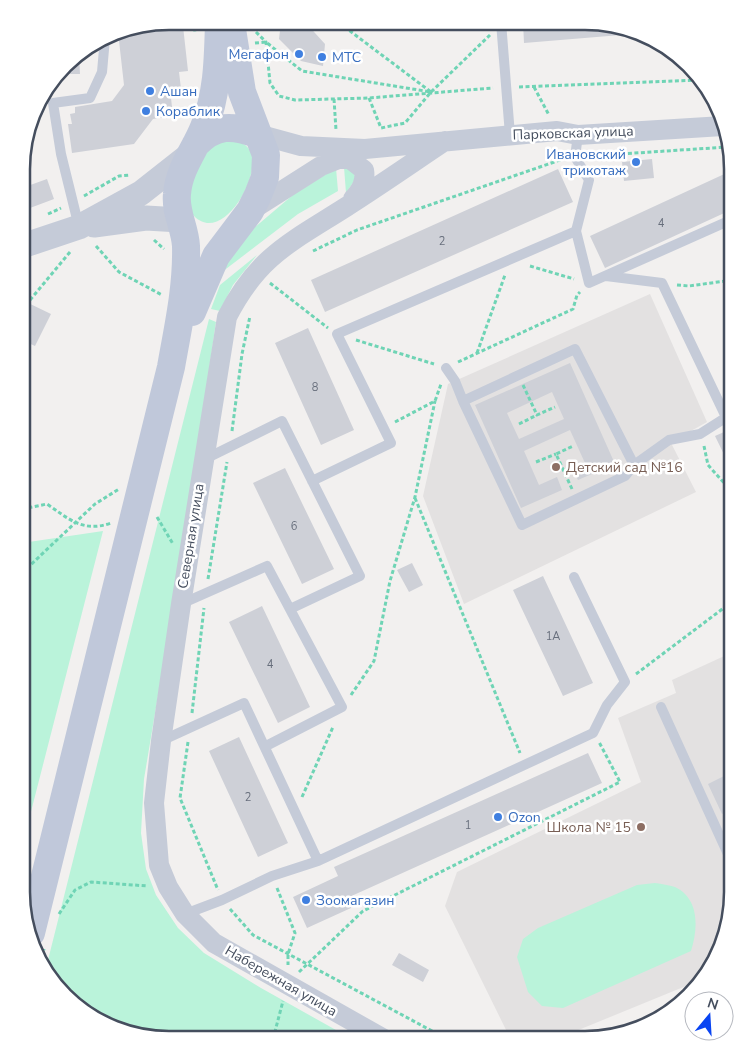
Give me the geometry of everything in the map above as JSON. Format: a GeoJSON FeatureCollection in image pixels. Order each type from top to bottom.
{"type":"FeatureCollection","features":[{"type":"Feature","properties":{"kind":"main road"},"geometry":{"type":"LineString","coordinates":[[42,927],[171,367],[187,280],[176,258],[186,245],[176,194],[192,150],[207,120],[215,88],[218,30]]}},
{"type":"Feature","properties":{"kind":"main road"},"geometry":{"type":"LineString","coordinates":[[171,367],[207,275],[222,248],[246,216],[258,195],[266,163],[264,146],[257,134],[242,92],[243,30]]}},
{"type":"Feature","properties":{"kind":"main road"},"geometry":{"type":"LineString","coordinates":[[192,150],[207,133],[226,128],[257,134]]}},
{"type":"Feature","properties":{"kind":"main road"},"geometry":{"type":"LineString","coordinates":[[180,220],[204,232],[214,233],[233,229],[246,216]]}},
{"type":"Feature","properties":{"kind":"street","name":"Парковская улица"},"geometry":{"type":"LineString","coordinates":[[257,134],[301,146],[365,149],[557,131],[578,134],[718,126]]}},
{"type":"Feature","properties":{"kind":"street","name":"Северная улица"},"geometry":{"type":"LineString","coordinates":[[185,914],[168,887],[159,864],[155,834],[154,803],[180,604],[227,317],[240,291],[268,258],[300,235],[445,141]]}},
{"type":"Feature","properties":{"kind":"street","name":"Парковская улица"},"geometry":{"type":"LineString","coordinates":[[246,216],[321,166],[365,149]]}},
{"type":"Feature","properties":{"kind":"street"},"geometry":{"type":"LineString","coordinates":[[86,234],[149,187],[192,150]]}},
{"type":"Feature","properties":{"kind":"street"},"geometry":{"type":"LineString","coordinates":[[339,159],[350,159],[359,164],[366,176],[362,187],[346,206]]}},
{"type":"Feature","properties":{"kind":"street"},"geometry":{"type":"LineString","coordinates":[[147,227],[180,220]]}},
{"type":"Feature","properties":{"kind":"street"},"geometry":{"type":"LineString","coordinates":[[30,244],[86,234],[160,226],[174,238],[182,250],[176,258]]}},
{"type":"Feature","properties":{"kind":"street","name":"Набережная улица"},"geometry":{"type":"LineString","coordinates":[[185,914],[214,943],[369,1031]]}},
{"type":"Feature","properties":{"kind":"lane"},"geometry":{"type":"LineString","coordinates":[[501,30],[510,135]]}},
{"type":"Feature","properties":{"kind":"lane"},"geometry":{"type":"LineString","coordinates":[[86,234],[61,154],[53,103],[90,98],[102,72],[104,47]]}},
{"type":"Feature","properties":{"kind":"lane"},"geometry":{"type":"LineString","coordinates":[[578,134],[575,156],[589,180],[576,231],[590,283],[724,223]]}},
{"type":"Feature","properties":{"kind":"lane"},"geometry":{"type":"LineString","coordinates":[[312,481],[391,443],[337,334],[576,231]]}},
{"type":"Feature","properties":{"kind":"lane"},"geometry":{"type":"LineString","coordinates":[[606,276],[662,283],[724,405]]}},
{"type":"Feature","properties":{"kind":"lane"},"geometry":{"type":"LineString","coordinates":[[463,402],[575,349],[634,466]]}},
{"type":"Feature","properties":{"kind":"lane"},"geometry":{"type":"LineString","coordinates":[[446,368],[455,381],[463,402],[522,525],[625,476],[634,466],[669,440],[700,434],[724,418]]}},
{"type":"Feature","properties":{"kind":"lane"},"geometry":{"type":"LineString","coordinates":[[203,460],[282,421],[360,576],[290,609]]}},
{"type":"Feature","properties":{"kind":"lane"},"geometry":{"type":"LineString","coordinates":[[180,604],[205,595],[267,566],[342,707],[266,746]]}},
{"type":"Feature","properties":{"kind":"lane"},"geometry":{"type":"LineString","coordinates":[[185,914],[222,900],[272,876],[318,861],[593,733],[607,705],[625,682],[574,577]]}},
{"type":"Feature","properties":{"kind":"lane"},"geometry":{"type":"LineString","coordinates":[[161,740],[244,703],[266,746],[318,861]]}},
{"type":"Feature","properties":{"kind":"lane"},"geometry":{"type":"LineString","coordinates":[[661,707],[724,845]]}},
{"type":"Feature","properties":{"kind":"path"},"geometry":{"type":"LineString","coordinates":[[252,30],[302,71],[431,92]]}},
{"type":"Feature","properties":{"kind":"path"},"geometry":{"type":"LineString","coordinates":[[349,30],[431,92]]}},
{"type":"Feature","properties":{"kind":"path"},"geometry":{"type":"LineString","coordinates":[[369,98],[381,128],[404,123],[431,92],[495,30]]}},
{"type":"Feature","properties":{"kind":"path"},"geometry":{"type":"LineString","coordinates":[[266,42],[270,83],[279,96],[295,100],[369,98],[506,87],[692,80]]}},
{"type":"Feature","properties":{"kind":"path"},"geometry":{"type":"LineString","coordinates":[[307,254],[357,230],[558,160],[575,156],[722,147]]}},
{"type":"Feature","properties":{"kind":"path"},"geometry":{"type":"LineString","coordinates":[[147,227],[176,258]]}},
{"type":"Feature","properties":{"kind":"path"},"geometry":{"type":"LineString","coordinates":[[86,234],[120,272],[167,297]]}},
{"type":"Feature","properties":{"kind":"path"},"geometry":{"type":"LineString","coordinates":[[30,300],[74,248],[65,250]]}},
{"type":"Feature","properties":{"kind":"path"},"geometry":{"type":"LineString","coordinates":[[477,352],[510,260],[590,283]]}},
{"type":"Feature","properties":{"kind":"path"},"geometry":{"type":"LineString","coordinates":[[265,290],[269,282],[276,276]]}},
{"type":"Feature","properties":{"kind":"path"},"geometry":{"type":"LineString","coordinates":[[662,283],[688,286],[724,281]]}},
{"type":"Feature","properties":{"kind":"path"},"geometry":{"type":"LineString","coordinates":[[269,282],[337,334],[446,368]]}},
{"type":"Feature","properties":{"kind":"path"},"geometry":{"type":"LineString","coordinates":[[295,811],[342,707],[374,661],[390,581],[415,498],[435,401],[446,368],[573,309],[577,295],[590,283]]}},
{"type":"Feature","properties":{"kind":"path"},"geometry":{"type":"LineString","coordinates":[[251,313],[242,354],[230,447],[205,595],[180,798],[222,900],[253,935],[432,1031]]}},
{"type":"Feature","properties":{"kind":"path"},"geometry":{"type":"LineString","coordinates":[[519,375],[537,415]]}},
{"type":"Feature","properties":{"kind":"path"},"geometry":{"type":"LineString","coordinates":[[383,428],[435,401]]}},
{"type":"Feature","properties":{"kind":"path"},"geometry":{"type":"LineString","coordinates":[[519,424],[555,407]]}},
{"type":"Feature","properties":{"kind":"path"},"geometry":{"type":"LineString","coordinates":[[700,434],[708,465],[724,483]]}},
{"type":"Feature","properties":{"kind":"path"},"geometry":{"type":"LineString","coordinates":[[536,462],[573,446]]}},
{"type":"Feature","properties":{"kind":"path"},"geometry":{"type":"LineString","coordinates":[[556,454],[576,499]]}},
{"type":"Feature","properties":{"kind":"path"},"geometry":{"type":"LineString","coordinates":[[30,565],[95,504],[125,485],[123,494]]}},
{"type":"Feature","properties":{"kind":"path"},"geometry":{"type":"LineString","coordinates":[[415,498],[525,764]]}},
{"type":"Feature","properties":{"kind":"path"},"geometry":{"type":"LineString","coordinates":[[30,508],[47,504],[75,523],[88,528],[116,522],[114,531]]}},
{"type":"Feature","properties":{"kind":"path"},"geometry":{"type":"LineString","coordinates":[[154,512],[187,569]]}},
{"type":"Feature","properties":{"kind":"path"},"geometry":{"type":"LineString","coordinates":[[625,682],[724,608]]}},
{"type":"Feature","properties":{"kind":"path"},"geometry":{"type":"LineString","coordinates":[[287,986],[306,964],[363,911],[620,782],[593,733]]}},
{"type":"Feature","properties":{"kind":"path"},"geometry":{"type":"LineString","coordinates":[[30,842],[32,844],[35,835]]}},
{"type":"Feature","properties":{"kind":"path"},"geometry":{"type":"LineString","coordinates":[[272,876],[295,933],[288,954],[287,986],[275,1031]]}},
{"type":"Feature","properties":{"kind":"path"},"geometry":{"type":"LineString","coordinates":[[42,927],[75,890],[91,882],[168,887]]}},
{"type":"Feature","properties":{"kind":"shaded area","name":"Детский сад №16"},"geometry":{"type":"Polygon","coordinates":[[[650,294],[707,422],[670,441],[696,492],[464,604],[423,496],[448,384],[650,294]]]}},
{"type":"Feature","properties":{"kind":"shaded area","name":"Школа № 15"},"geometry":{"type":"Polygon","coordinates":[[[724,656],[724,901],[717,937],[710,954],[689,985],[576,1031],[507,1031],[445,906],[457,872],[641,782],[618,718],[676,693],[672,680],[724,656]]]}},
{"type":"Feature","properties":{"kind":"green space"},"geometry":{"type":"Polygon","coordinates":[[[232,140],[243,144],[249,149],[252,159],[251,173],[246,188],[228,214],[217,221],[205,223],[191,212],[187,197],[188,190],[198,168],[210,149],[222,141],[232,140]]]}},
{"type":"Feature","properties":{"kind":"green space"},"geometry":{"type":"Polygon","coordinates":[[[344,167],[352,170],[356,178],[346,193],[344,167]]]}},
{"type":"Feature","properties":{"kind":"green space"},"geometry":{"type":"Polygon","coordinates":[[[336,168],[338,191],[298,214],[222,272],[240,240],[294,194],[336,168]]]}},
{"type":"Feature","properties":{"kind":"green space"},"geometry":{"type":"Polygon","coordinates":[[[257,255],[233,285],[220,311],[211,309],[220,285],[257,255]]]}},
{"type":"Feature","properties":{"kind":"green space"},"geometry":{"type":"Polygon","coordinates":[[[209,319],[216,322],[184,540],[144,779],[141,833],[146,869],[156,895],[178,928],[204,953],[261,988],[338,1031],[169,1031],[133,1026],[99,1012],[77,997],[64,984],[48,960],[209,319]]]}},
{"type":"Feature","properties":{"kind":"green space"},"geometry":{"type":"Polygon","coordinates":[[[103,531],[30,816],[30,542],[103,531]]]}},
{"type":"Feature","properties":{"kind":"green space"},"geometry":{"type":"Polygon","coordinates":[[[655,883],[675,887],[689,899],[693,907],[696,924],[691,951],[563,1008],[542,1006],[528,992],[517,957],[523,939],[538,928],[637,885],[655,883]]]}},
{"type":"Feature","properties":{"kind":"building","name":"Ашан"},"geometry":{"type":"Polygon","coordinates":[[[183,30],[188,71],[179,72],[182,97],[171,98],[173,116],[153,119],[134,144],[72,153],[68,124],[72,124],[70,114],[75,113],[75,107],[112,101],[124,85],[119,40],[151,31],[183,30]]]}},
{"type":"Feature","properties":{"kind":"building"},"geometry":{"type":"Polygon","coordinates":[[[280,30],[312,30],[325,44],[323,66],[301,61],[279,39],[280,30]]]}},
{"type":"Feature","properties":{"kind":"building"},"geometry":{"type":"Polygon","coordinates":[[[523,30],[585,30],[621,35],[524,43],[523,30]]]}},
{"type":"Feature","properties":{"kind":"building"},"geometry":{"type":"Polygon","coordinates":[[[79,62],[80,74],[67,74],[79,62]]]}},
{"type":"Feature","properties":{"kind":"building"},"geometry":{"type":"Polygon","coordinates":[[[652,159],[654,178],[624,181],[622,162],[652,159]]]}},
{"type":"Feature","properties":{"kind":"building"},"geometry":{"type":"Polygon","coordinates":[[[558,169],[573,202],[325,312],[311,280],[558,169]]]}},
{"type":"Feature","properties":{"kind":"building"},"geometry":{"type":"Polygon","coordinates":[[[724,174],[724,213],[605,268],[590,236],[724,174]]]}},
{"type":"Feature","properties":{"kind":"building"},"geometry":{"type":"Polygon","coordinates":[[[47,179],[54,199],[30,208],[30,185],[47,179]]]}},
{"type":"Feature","properties":{"kind":"building"},"geometry":{"type":"Polygon","coordinates":[[[30,304],[51,314],[35,346],[30,344],[30,304]]]}},
{"type":"Feature","properties":{"kind":"building"},"geometry":{"type":"Polygon","coordinates":[[[308,328],[354,430],[321,445],[275,343],[308,328]]]}},
{"type":"Feature","properties":{"kind":"building"},"geometry":{"type":"Polygon","coordinates":[[[570,363],[615,464],[578,480],[572,468],[585,463],[570,430],[524,451],[539,485],[557,477],[562,490],[521,508],[475,405],[570,363]],[[552,392],[507,413],[519,439],[564,419],[552,392]]]}},
{"type":"Feature","properties":{"kind":"building"},"geometry":{"type":"Polygon","coordinates":[[[724,432],[724,454],[715,436],[724,432]]]}},
{"type":"Feature","properties":{"kind":"building"},"geometry":{"type":"Polygon","coordinates":[[[285,468],[334,569],[302,584],[253,483],[285,468]]]}},
{"type":"Feature","properties":{"kind":"building"},"geometry":{"type":"Polygon","coordinates":[[[412,563],[423,585],[409,592],[397,570],[412,563]]]}},
{"type":"Feature","properties":{"kind":"building"},"geometry":{"type":"Polygon","coordinates":[[[543,576],[593,683],[563,696],[513,590],[543,576]]]}},
{"type":"Feature","properties":{"kind":"building"},"geometry":{"type":"Polygon","coordinates":[[[262,606],[310,707],[278,723],[229,622],[262,606]]]}},
{"type":"Feature","properties":{"kind":"building"},"geometry":{"type":"Polygon","coordinates":[[[239,737],[288,843],[258,857],[209,751],[239,737]]]}},
{"type":"Feature","properties":{"kind":"building"},"geometry":{"type":"Polygon","coordinates":[[[588,753],[602,783],[347,898],[351,908],[307,928],[293,897],[338,876],[334,867],[588,753]]]}},
{"type":"Feature","properties":{"kind":"building"},"geometry":{"type":"Polygon","coordinates":[[[724,776],[724,813],[722,814],[708,784],[724,776]]]}},
{"type":"Feature","properties":{"kind":"building"},"geometry":{"type":"Polygon","coordinates":[[[399,953],[429,970],[423,982],[392,965],[399,953]]]}},
{"type":"Feature","properties":{"kind":"place","name":"Мегафон"},"geometry":{"type":"Point","coordinates":[299,54]}},
{"type":"Feature","properties":{"kind":"place","name":"МТС"},"geometry":{"type":"Point","coordinates":[322,57]}},
{"type":"Feature","properties":{"kind":"place","name":"Ашан"},"geometry":{"type":"Point","coordinates":[150,91]}},
{"type":"Feature","properties":{"kind":"place","name":"Кораблик"},"geometry":{"type":"Point","coordinates":[146,111]}},
{"type":"Feature","properties":{"kind":"place","name":"Ивановский трикотаж"},"geometry":{"type":"Point","coordinates":[636,162]}},
{"type":"Feature","properties":{"kind":"place","name":"Детский сад №16"},"geometry":{"type":"Point","coordinates":[556,467]}},
{"type":"Feature","properties":{"kind":"place","name":"Ozon"},"geometry":{"type":"Point","coordinates":[498,817]}},
{"type":"Feature","properties":{"kind":"place","name":"Школа № 15"},"geometry":{"type":"Point","coordinates":[641,827]}},
{"type":"Feature","properties":{"kind":"place","name":"Зоомагазин"},"geometry":{"type":"Point","coordinates":[306,900]}}]}
